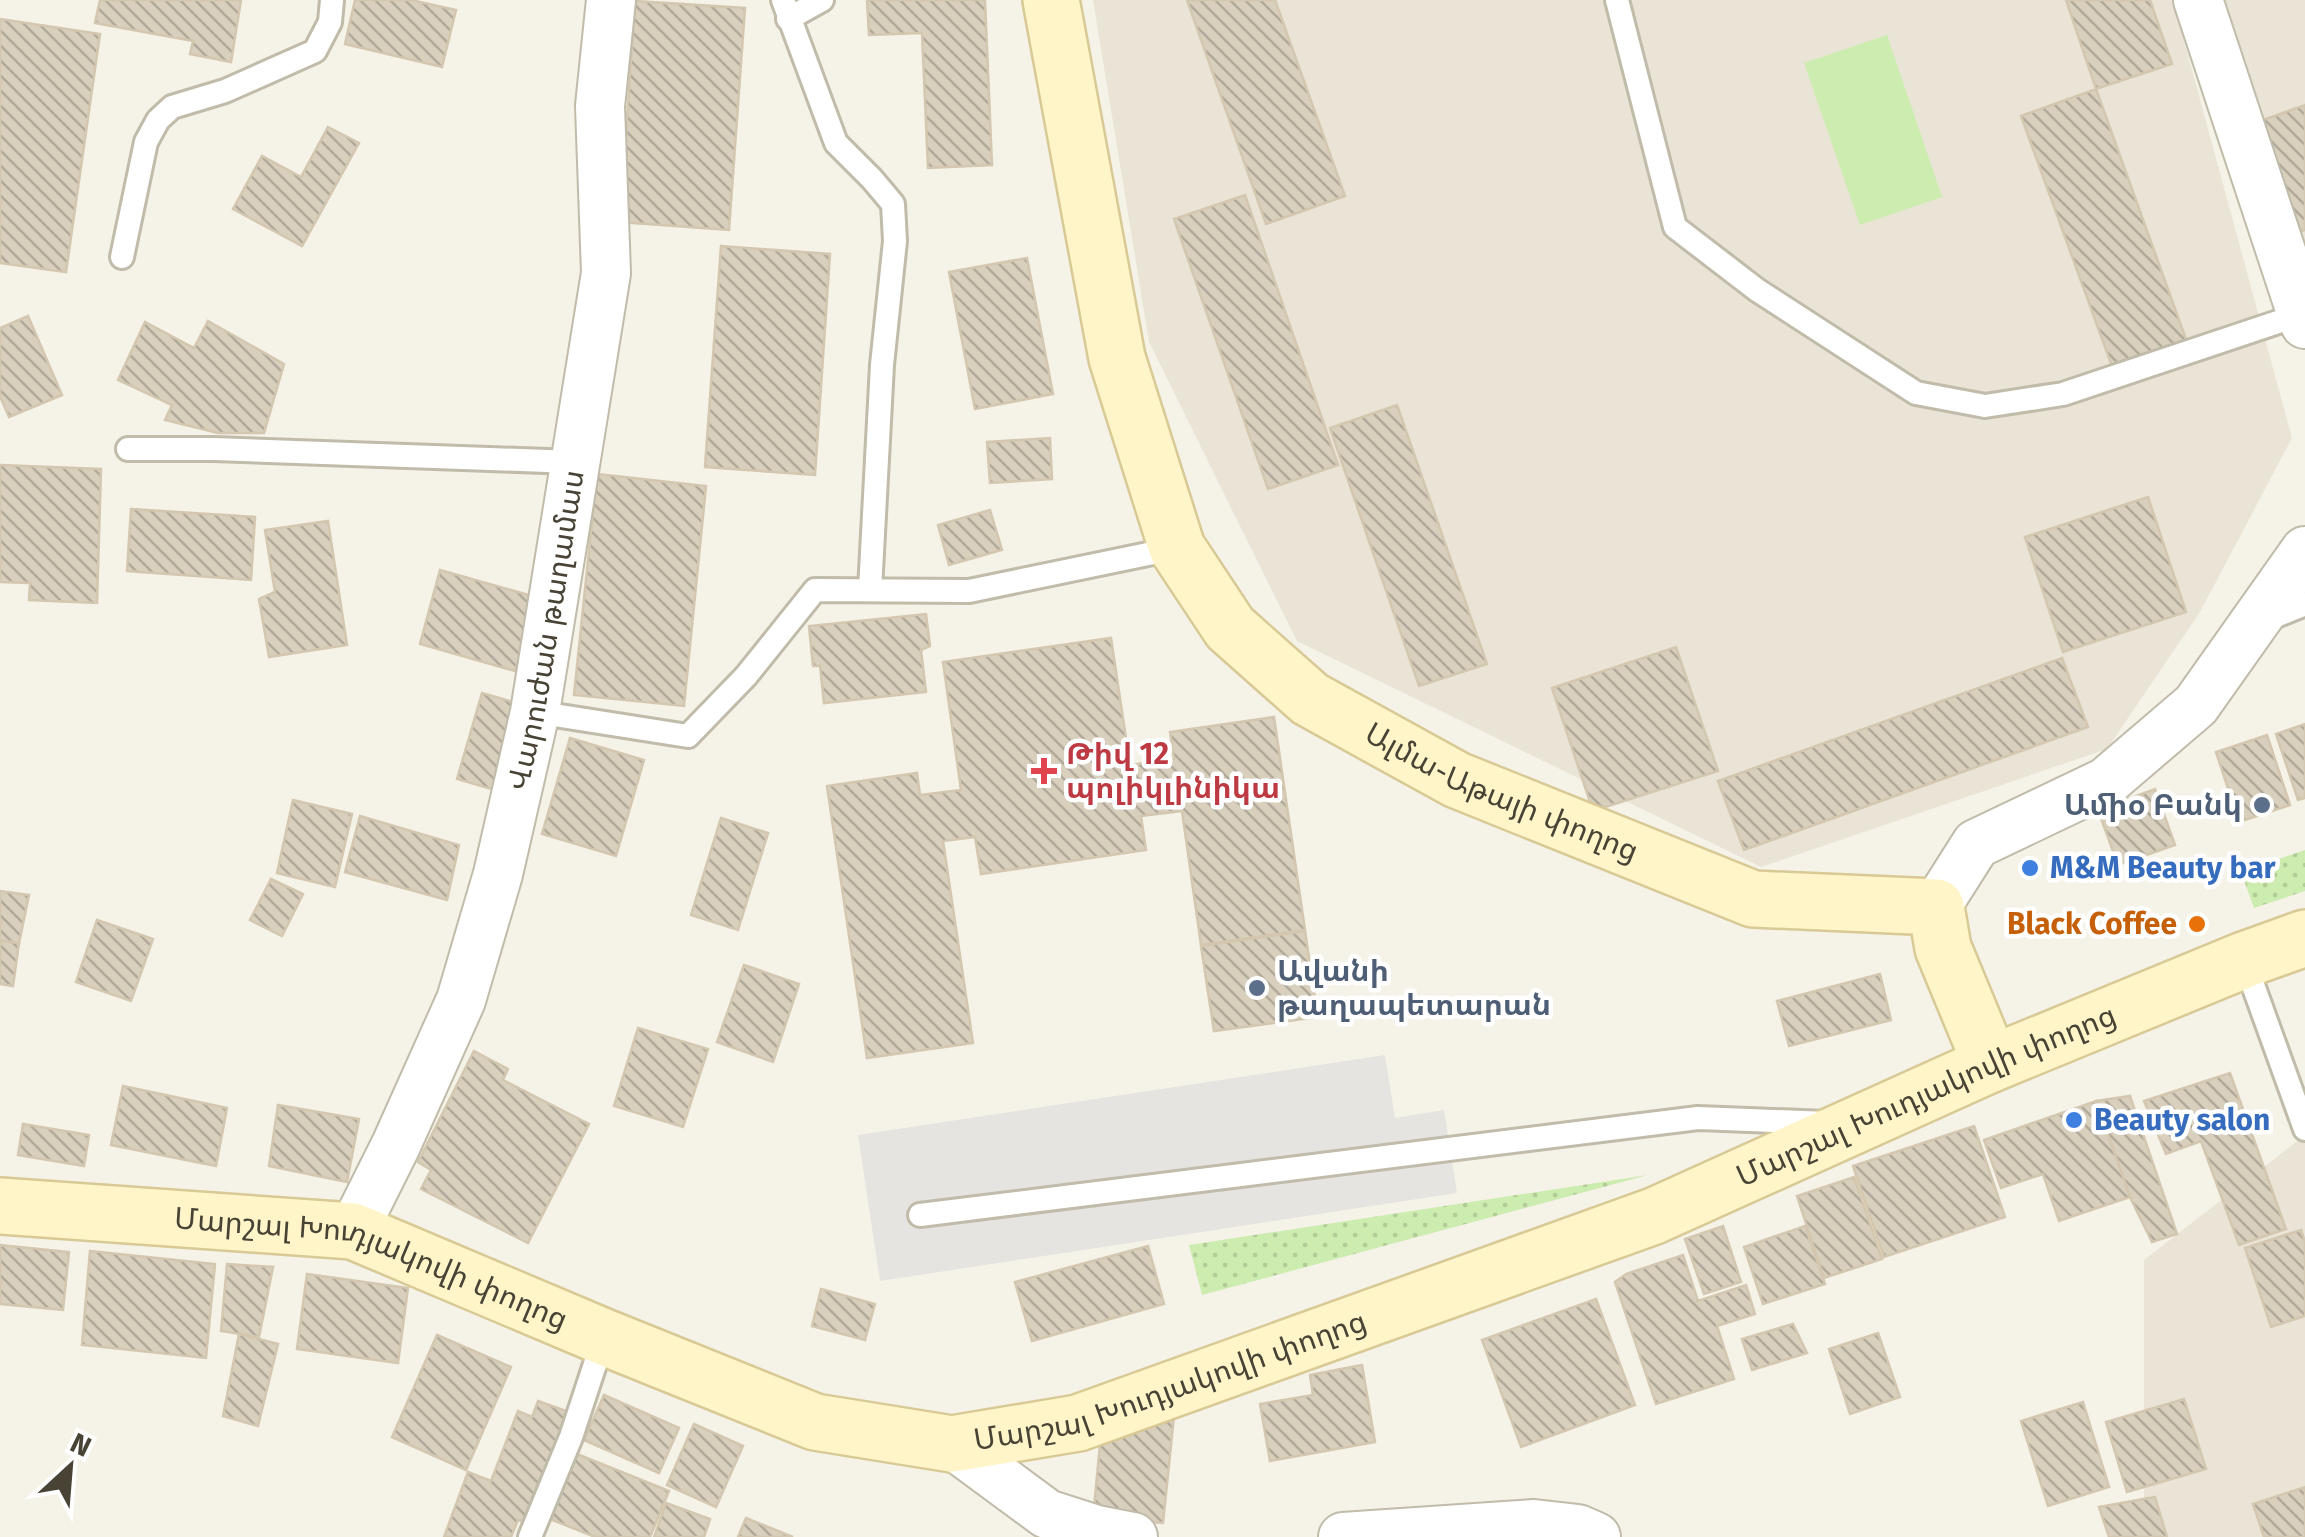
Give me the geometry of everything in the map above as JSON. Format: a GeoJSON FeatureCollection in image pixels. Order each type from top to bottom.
{"type":"FeatureCollection","features":[{"type":"Feature","properties":{"kind":"street","name":"Վարուժան թաղամաս"},"geometry":{"type":"LineString","coordinates":[[353,1231],[461,1000],[498,874],[534,712],[606,273],[600,106],[611,0]]}},
{"type":"Feature","properties":{"kind":"street","name":"Ալմա-Աթայի փողոց"},"geometry":{"type":"LineString","coordinates":[[1051,0],[1116,358],[1177,548],[1230,628],[1310,699],[1457,780],[1753,899],[1936,906]]}},
{"type":"Feature","properties":{"kind":"street"},"geometry":{"type":"LineString","coordinates":[[2198,0],[2303,319]]}},
{"type":"Feature","properties":{"kind":"street"},"geometry":{"type":"LineString","coordinates":[[1990,1064],[1944,948],[1936,906],[1976,844],[2106,782],[2196,706],[2305,551]]}},
{"type":"Feature","properties":{"kind":"street","name":"Մարշալ Խուդյակովի փողոց"},"geometry":{"type":"LineString","coordinates":[[0,1206],[353,1231],[816,1422],[952,1444],[1078,1423],[1654,1216],[1990,1064],[2305,938]]}},
{"type":"Feature","properties":{"kind":"street"},"geometry":{"type":"LineString","coordinates":[[952,1444],[1047,1514],[1133,1537]]}},
{"type":"Feature","properties":{"kind":"street"},"geometry":{"type":"LineString","coordinates":[[1343,1537],[1534,1524],[1578,1529],[1596,1537]]}},
{"type":"Feature","properties":{"kind":"lane"},"geometry":{"type":"LineString","coordinates":[[122,257],[146,142],[158,120],[172,107],[225,90],[315,51],[330,22],[332,0]]}},
{"type":"Feature","properties":{"kind":"lane"},"geometry":{"type":"LineString","coordinates":[[822,0],[785,9],[836,143],[893,204],[895,241],[882,365],[870,590]]}},
{"type":"Feature","properties":{"kind":"lane"},"geometry":{"type":"LineString","coordinates":[[1617,0],[1675,227],[1758,290],[1916,393],[1985,406],[2064,394],[2303,319]]}},
{"type":"Feature","properties":{"kind":"lane"},"geometry":{"type":"LineString","coordinates":[[128,449],[574,462]]}},
{"type":"Feature","properties":{"kind":"lane"},"geometry":{"type":"LineString","coordinates":[[534,712],[688,736],[746,676],[815,590],[969,591],[1177,548]]}},
{"type":"Feature","properties":{"kind":"lane"},"geometry":{"type":"LineString","coordinates":[[2253,625],[2305,604]]}},
{"type":"Feature","properties":{"kind":"lane"},"geometry":{"type":"LineString","coordinates":[[2244,960],[2305,1130]]}},
{"type":"Feature","properties":{"kind":"lane"},"geometry":{"type":"LineString","coordinates":[[920,1215],[1698,1118],[1856,1124]]}},
{"type":"Feature","properties":{"kind":"lane"},"geometry":{"type":"LineString","coordinates":[[530,1537],[571,1437],[604,1336]]}},
{"type":"Feature","properties":{"kind":"shaded area"},"geometry":{"type":"Polygon","coordinates":[[[1093,0],[2173,0],[2292,438],[2200,612],[2107,749],[1761,867],[1297,641],[1149,342],[1093,0]]]}},
{"type":"Feature","properties":{"kind":"shaded area"},"geometry":{"type":"Polygon","coordinates":[[[2216,0],[2305,0],[2305,293],[2216,0]]]}},
{"type":"Feature","properties":{"kind":"shaded area"},"geometry":{"type":"Polygon","coordinates":[[[1385,1055],[1395,1118],[1444,1110],[1457,1193],[880,1281],[858,1135],[1385,1055]]]}},
{"type":"Feature","properties":{"kind":"shaded area"},"geometry":{"type":"Polygon","coordinates":[[[2305,1135],[2305,1537],[2144,1537],[2144,1260],[2305,1135]]]}},
{"type":"Feature","properties":{"kind":"green space"},"geometry":{"type":"Polygon","coordinates":[[[1887,35],[1942,197],[1860,225],[1804,63],[1887,35]]]}},
{"type":"Feature","properties":{"kind":"green space"},"geometry":{"type":"Polygon","coordinates":[[[2305,850],[2305,891],[2254,908],[2241,872],[2305,850]]]}},
{"type":"Feature","properties":{"kind":"green space"},"geometry":{"type":"Polygon","coordinates":[[[1648,1175],[1202,1295],[1189,1245],[1648,1175]]]}},
{"type":"Feature","properties":{"kind":"building"},"geometry":{"type":"Polygon","coordinates":[[[100,0],[241,0],[231,62],[190,54],[193,41],[95,23],[100,0]]]}},
{"type":"Feature","properties":{"kind":"building"},"geometry":{"type":"Polygon","coordinates":[[[355,0],[411,0],[456,10],[442,67],[345,44],[355,0]]]}},
{"type":"Feature","properties":{"kind":"building"},"geometry":{"type":"Polygon","coordinates":[[[867,0],[985,0],[992,165],[928,168],[922,33],[869,35],[867,0]]]}},
{"type":"Feature","properties":{"kind":"building"},"geometry":{"type":"Polygon","coordinates":[[[1187,0],[1275,0],[1345,196],[1266,224],[1187,0]]]}},
{"type":"Feature","properties":{"kind":"building"},"geometry":{"type":"Polygon","coordinates":[[[2066,0],[2150,0],[2172,64],[2096,89],[2066,0]]]}},
{"type":"Feature","properties":{"kind":"building"},"geometry":{"type":"Polygon","coordinates":[[[635,1],[745,8],[729,230],[620,222],[635,1]]]}},
{"type":"Feature","properties":{"kind":"building"},"geometry":{"type":"Polygon","coordinates":[[[0,19],[100,34],[66,272],[0,263],[0,19]]]}},
{"type":"Feature","properties":{"kind":"building"},"geometry":{"type":"Polygon","coordinates":[[[2096,89],[2187,342],[2113,369],[2021,116],[2096,89]]]}},
{"type":"Feature","properties":{"kind":"building"},"geometry":{"type":"Polygon","coordinates":[[[2305,105],[2305,230],[2291,235],[2252,124],[2305,105]]]}},
{"type":"Feature","properties":{"kind":"building"},"geometry":{"type":"Polygon","coordinates":[[[328,127],[359,143],[302,246],[233,209],[262,156],[301,177],[328,127]]]}},
{"type":"Feature","properties":{"kind":"building"},"geometry":{"type":"Polygon","coordinates":[[[1245,195],[1338,465],[1268,489],[1174,219],[1245,195]]]}},
{"type":"Feature","properties":{"kind":"building"},"geometry":{"type":"Polygon","coordinates":[[[721,246],[830,254],[815,475],[705,467],[721,246]]]}},
{"type":"Feature","properties":{"kind":"building"},"geometry":{"type":"Polygon","coordinates":[[[1027,258],[1053,394],[975,409],[949,272],[1027,258]]]}},
{"type":"Feature","properties":{"kind":"building"},"geometry":{"type":"Polygon","coordinates":[[[28,316],[62,395],[9,417],[0,396],[0,328],[28,316]]]}},
{"type":"Feature","properties":{"kind":"building"},"geometry":{"type":"Polygon","coordinates":[[[208,321],[284,364],[264,433],[218,433],[165,420],[172,405],[118,380],[145,322],[194,348],[208,321]]]}},
{"type":"Feature","properties":{"kind":"building"},"geometry":{"type":"Polygon","coordinates":[[[1397,405],[1487,664],[1419,686],[1330,428],[1397,405]]]}},
{"type":"Feature","properties":{"kind":"building"},"geometry":{"type":"Polygon","coordinates":[[[1050,438],[1052,479],[990,483],[987,442],[1050,438]]]}},
{"type":"Feature","properties":{"kind":"building"},"geometry":{"type":"Polygon","coordinates":[[[0,465],[101,469],[97,603],[29,600],[30,583],[0,582],[0,465]]]}},
{"type":"Feature","properties":{"kind":"building"},"geometry":{"type":"Polygon","coordinates":[[[597,474],[706,486],[684,706],[574,695],[597,474]]]}},
{"type":"Feature","properties":{"kind":"building"},"geometry":{"type":"Polygon","coordinates":[[[2148,497],[2186,612],[2063,652],[2025,537],[2148,497]]]}},
{"type":"Feature","properties":{"kind":"building"},"geometry":{"type":"Polygon","coordinates":[[[131,509],[255,517],[251,580],[127,571],[131,509]]]}},
{"type":"Feature","properties":{"kind":"building"},"geometry":{"type":"Polygon","coordinates":[[[990,510],[1002,550],[949,565],[938,525],[990,510]]]}},
{"type":"Feature","properties":{"kind":"building"},"geometry":{"type":"Polygon","coordinates":[[[328,521],[347,645],[269,657],[259,599],[275,592],[265,530],[328,521]]]}},
{"type":"Feature","properties":{"kind":"building"},"geometry":{"type":"Polygon","coordinates":[[[440,570],[536,597],[515,671],[420,644],[440,570]]]}},
{"type":"Feature","properties":{"kind":"building"},"geometry":{"type":"Polygon","coordinates":[[[926,614],[930,646],[921,650],[926,692],[824,703],[820,666],[813,666],[809,626],[926,614]]]}},
{"type":"Feature","properties":{"kind":"building"},"geometry":{"type":"Polygon","coordinates":[[[1111,638],[1130,765],[1174,759],[1170,732],[1274,717],[1305,930],[1201,945],[1182,811],[1141,816],[1146,850],[981,874],[975,837],[943,841],[973,1043],[867,1058],[827,786],[917,773],[920,795],[961,790],[943,662],[1111,638]]]}},
{"type":"Feature","properties":{"kind":"building"},"geometry":{"type":"Polygon","coordinates":[[[1676,647],[1718,771],[1593,811],[1552,688],[1676,647]]]}},
{"type":"Feature","properties":{"kind":"building"},"geometry":{"type":"Polygon","coordinates":[[[2062,658],[2088,727],[1744,850],[1718,781],[2062,658]]]}},
{"type":"Feature","properties":{"kind":"building"},"geometry":{"type":"Polygon","coordinates":[[[482,693],[524,705],[498,791],[457,779],[482,693]]]}},
{"type":"Feature","properties":{"kind":"building"},"geometry":{"type":"Polygon","coordinates":[[[2305,724],[2305,798],[2298,800],[2276,734],[2305,724]]]}},
{"type":"Feature","properties":{"kind":"building"},"geometry":{"type":"Polygon","coordinates":[[[2267,735],[2290,805],[2239,822],[2216,752],[2267,735]]]}},
{"type":"Feature","properties":{"kind":"building"},"geometry":{"type":"Polygon","coordinates":[[[570,738],[644,760],[616,856],[542,834],[570,738]]]}},
{"type":"Feature","properties":{"kind":"building"},"geometry":{"type":"Polygon","coordinates":[[[2155,789],[2175,845],[2118,865],[2098,810],[2155,789]]]}},
{"type":"Feature","properties":{"kind":"building"},"geometry":{"type":"Polygon","coordinates":[[[293,800],[352,814],[335,887],[277,873],[293,800]]]}},
{"type":"Feature","properties":{"kind":"building"},"geometry":{"type":"Polygon","coordinates":[[[360,816],[459,845],[447,900],[345,872],[360,816]]]}},
{"type":"Feature","properties":{"kind":"building"},"geometry":{"type":"Polygon","coordinates":[[[721,818],[768,833],[738,930],[691,915],[721,818]]]}},
{"type":"Feature","properties":{"kind":"building"},"geometry":{"type":"Polygon","coordinates":[[[271,879],[303,894],[282,936],[250,920],[271,879]]]}},
{"type":"Feature","properties":{"kind":"building"},"geometry":{"type":"Polygon","coordinates":[[[0,891],[29,895],[19,943],[0,940],[0,891]]]}},
{"type":"Feature","properties":{"kind":"building"},"geometry":{"type":"Polygon","coordinates":[[[97,920],[153,939],[131,1001],[76,982],[97,920]]]}},
{"type":"Feature","properties":{"kind":"building"},"geometry":{"type":"Polygon","coordinates":[[[1305,931],[1318,1017],[1214,1031],[1201,946],[1305,931]]]}},
{"type":"Feature","properties":{"kind":"building"},"geometry":{"type":"Polygon","coordinates":[[[0,941],[19,943],[13,986],[0,984],[0,941]]]}},
{"type":"Feature","properties":{"kind":"building"},"geometry":{"type":"Polygon","coordinates":[[[744,965],[799,984],[773,1062],[717,1042],[744,965]]]}},
{"type":"Feature","properties":{"kind":"building"},"geometry":{"type":"Polygon","coordinates":[[[1880,974],[1891,1020],[1789,1046],[1777,1001],[1880,974]]]}},
{"type":"Feature","properties":{"kind":"building"},"geometry":{"type":"Polygon","coordinates":[[[638,1028],[708,1049],[683,1127],[614,1106],[638,1028]]]}},
{"type":"Feature","properties":{"kind":"building"},"geometry":{"type":"Polygon","coordinates":[[[474,1051],[508,1069],[503,1080],[589,1124],[528,1243],[421,1189],[431,1170],[418,1162],[474,1051]]]}},
{"type":"Feature","properties":{"kind":"building"},"geometry":{"type":"Polygon","coordinates":[[[2230,1073],[2286,1229],[2239,1245],[2201,1141],[2166,1154],[2144,1101],[2230,1073]]]}},
{"type":"Feature","properties":{"kind":"building"},"geometry":{"type":"Polygon","coordinates":[[[123,1086],[227,1108],[216,1166],[111,1145],[123,1086]]]}},
{"type":"Feature","properties":{"kind":"building"},"geometry":{"type":"Polygon","coordinates":[[[2130,1096],[2177,1234],[2152,1242],[2130,1197],[2096,1101],[2130,1096]]]}},
{"type":"Feature","properties":{"kind":"building"},"geometry":{"type":"Polygon","coordinates":[[[2096,1101],[2130,1197],[2059,1221],[2043,1174],[2001,1188],[1984,1140],[2096,1101]]]}},
{"type":"Feature","properties":{"kind":"building"},"geometry":{"type":"Polygon","coordinates":[[[278,1105],[359,1119],[347,1182],[269,1166],[278,1105]]]}},
{"type":"Feature","properties":{"kind":"building"},"geometry":{"type":"Polygon","coordinates":[[[23,1124],[89,1135],[84,1166],[18,1155],[23,1124]]]}},
{"type":"Feature","properties":{"kind":"building"},"geometry":{"type":"Polygon","coordinates":[[[1974,1126],[2005,1217],[1884,1257],[1853,1166],[1974,1126]]]}},
{"type":"Feature","properties":{"kind":"building"},"geometry":{"type":"Polygon","coordinates":[[[1854,1177],[1882,1259],[1824,1278],[1797,1196],[1854,1177]]]}},
{"type":"Feature","properties":{"kind":"building"},"geometry":{"type":"Polygon","coordinates":[[[1723,1226],[1741,1282],[1704,1294],[1685,1239],[1723,1226]]]}},
{"type":"Feature","properties":{"kind":"building"},"geometry":{"type":"Polygon","coordinates":[[[1805,1226],[1825,1284],[1763,1304],[1744,1247],[1805,1226]]]}},
{"type":"Feature","properties":{"kind":"building"},"geometry":{"type":"Polygon","coordinates":[[[2301,1230],[2305,1242],[2305,1316],[2271,1327],[2245,1248],[2301,1230]]]}},
{"type":"Feature","properties":{"kind":"building"},"geometry":{"type":"Polygon","coordinates":[[[0,1245],[69,1252],[63,1310],[0,1304],[0,1245]]]}},
{"type":"Feature","properties":{"kind":"building"},"geometry":{"type":"Polygon","coordinates":[[[1148,1246],[1164,1304],[1032,1341],[1015,1282],[1148,1246]]]}},
{"type":"Feature","properties":{"kind":"building"},"geometry":{"type":"Polygon","coordinates":[[[90,1251],[215,1264],[206,1358],[82,1345],[90,1251]]]}},
{"type":"Feature","properties":{"kind":"building"},"geometry":{"type":"Polygon","coordinates":[[[1683,1255],[1698,1301],[1746,1285],[1755,1314],[1717,1326],[1734,1379],[1656,1404],[1615,1282],[1626,1274],[1683,1255]]]}},
{"type":"Feature","properties":{"kind":"building"},"geometry":{"type":"Polygon","coordinates":[[[227,1264],[273,1267],[259,1337],[221,1331],[227,1264]]]}},
{"type":"Feature","properties":{"kind":"building"},"geometry":{"type":"Polygon","coordinates":[[[307,1274],[408,1288],[398,1363],[297,1349],[307,1274]]]}},
{"type":"Feature","properties":{"kind":"building"},"geometry":{"type":"Polygon","coordinates":[[[821,1289],[875,1304],[865,1340],[812,1326],[821,1289]]]}},
{"type":"Feature","properties":{"kind":"building"},"geometry":{"type":"Polygon","coordinates":[[[1596,1299],[1635,1405],[1521,1447],[1482,1340],[1596,1299]]]}},
{"type":"Feature","properties":{"kind":"building"},"geometry":{"type":"Polygon","coordinates":[[[1793,1324],[1807,1353],[1752,1370],[1742,1339],[1793,1324]]]}},
{"type":"Feature","properties":{"kind":"building"},"geometry":{"type":"Polygon","coordinates":[[[1878,1333],[1900,1397],[1850,1414],[1829,1349],[1878,1333]]]}},
{"type":"Feature","properties":{"kind":"building"},"geometry":{"type":"Polygon","coordinates":[[[239,1334],[278,1344],[258,1426],[223,1416],[239,1334]]]}},
{"type":"Feature","properties":{"kind":"building"},"geometry":{"type":"Polygon","coordinates":[[[437,1335],[511,1367],[466,1470],[392,1437],[437,1335]]]}},
{"type":"Feature","properties":{"kind":"building"},"geometry":{"type":"Polygon","coordinates":[[[1362,1365],[1375,1442],[1270,1461],[1260,1404],[1313,1395],[1310,1375],[1362,1365]]]}},
{"type":"Feature","properties":{"kind":"building"},"geometry":{"type":"Polygon","coordinates":[[[604,1395],[679,1428],[659,1473],[584,1440],[604,1395]]]}},
{"type":"Feature","properties":{"kind":"building"},"geometry":{"type":"Polygon","coordinates":[[[2184,1399],[2206,1469],[2127,1492],[2106,1422],[2184,1399]]]}},
{"type":"Feature","properties":{"kind":"building"},"geometry":{"type":"Polygon","coordinates":[[[538,1401],[569,1412],[527,1523],[518,1520],[511,1537],[444,1537],[468,1472],[491,1481],[518,1411],[532,1417],[538,1401]]]}},
{"type":"Feature","properties":{"kind":"building"},"geometry":{"type":"Polygon","coordinates":[[[2083,1402],[2109,1487],[2048,1506],[2021,1421],[2083,1402]]]}},
{"type":"Feature","properties":{"kind":"building"},"geometry":{"type":"Polygon","coordinates":[[[1174,1416],[1163,1523],[1093,1518],[1101,1434],[1174,1416]]]}},
{"type":"Feature","properties":{"kind":"building"},"geometry":{"type":"Polygon","coordinates":[[[694,1424],[743,1446],[716,1507],[667,1485],[694,1424]]]}},
{"type":"Feature","properties":{"kind":"building"},"geometry":{"type":"Polygon","coordinates":[[[577,1454],[669,1491],[650,1537],[595,1537],[550,1519],[577,1454]]]}},
{"type":"Feature","properties":{"kind":"building"},"geometry":{"type":"Polygon","coordinates":[[[2305,1487],[2305,1537],[2264,1537],[2253,1504],[2305,1487]]]}},
{"type":"Feature","properties":{"kind":"building"},"geometry":{"type":"Polygon","coordinates":[[[2155,1497],[2167,1537],[2109,1537],[2099,1507],[2155,1497]]]}},
{"type":"Feature","properties":{"kind":"building"},"geometry":{"type":"Polygon","coordinates":[[[666,1503],[710,1519],[704,1537],[654,1537],[666,1503]]]}},
{"type":"Feature","properties":{"kind":"building"},"geometry":{"type":"Polygon","coordinates":[[[746,1518],[793,1537],[738,1537],[746,1518]]]}},
{"type":"Feature","properties":{"kind":"place","name":"Թիվ 12 պոլիկլինիկա"},"geometry":{"type":"Point","coordinates":[1044,771]}},
{"type":"Feature","properties":{"kind":"place","name":"Ամիօ Բանկ"},"geometry":{"type":"Point","coordinates":[2262,805]}},
{"type":"Feature","properties":{"kind":"place","name":"M&M Beauty bar"},"geometry":{"type":"Point","coordinates":[2030,868]}},
{"type":"Feature","properties":{"kind":"place","name":"Black Coffee"},"geometry":{"type":"Point","coordinates":[2197,924]}},
{"type":"Feature","properties":{"kind":"place","name":"Ավանի թաղապետարան"},"geometry":{"type":"Point","coordinates":[1257,988]}},
{"type":"Feature","properties":{"kind":"place","name":"Beauty salon"},"geometry":{"type":"Point","coordinates":[2074,1120]}}]}
